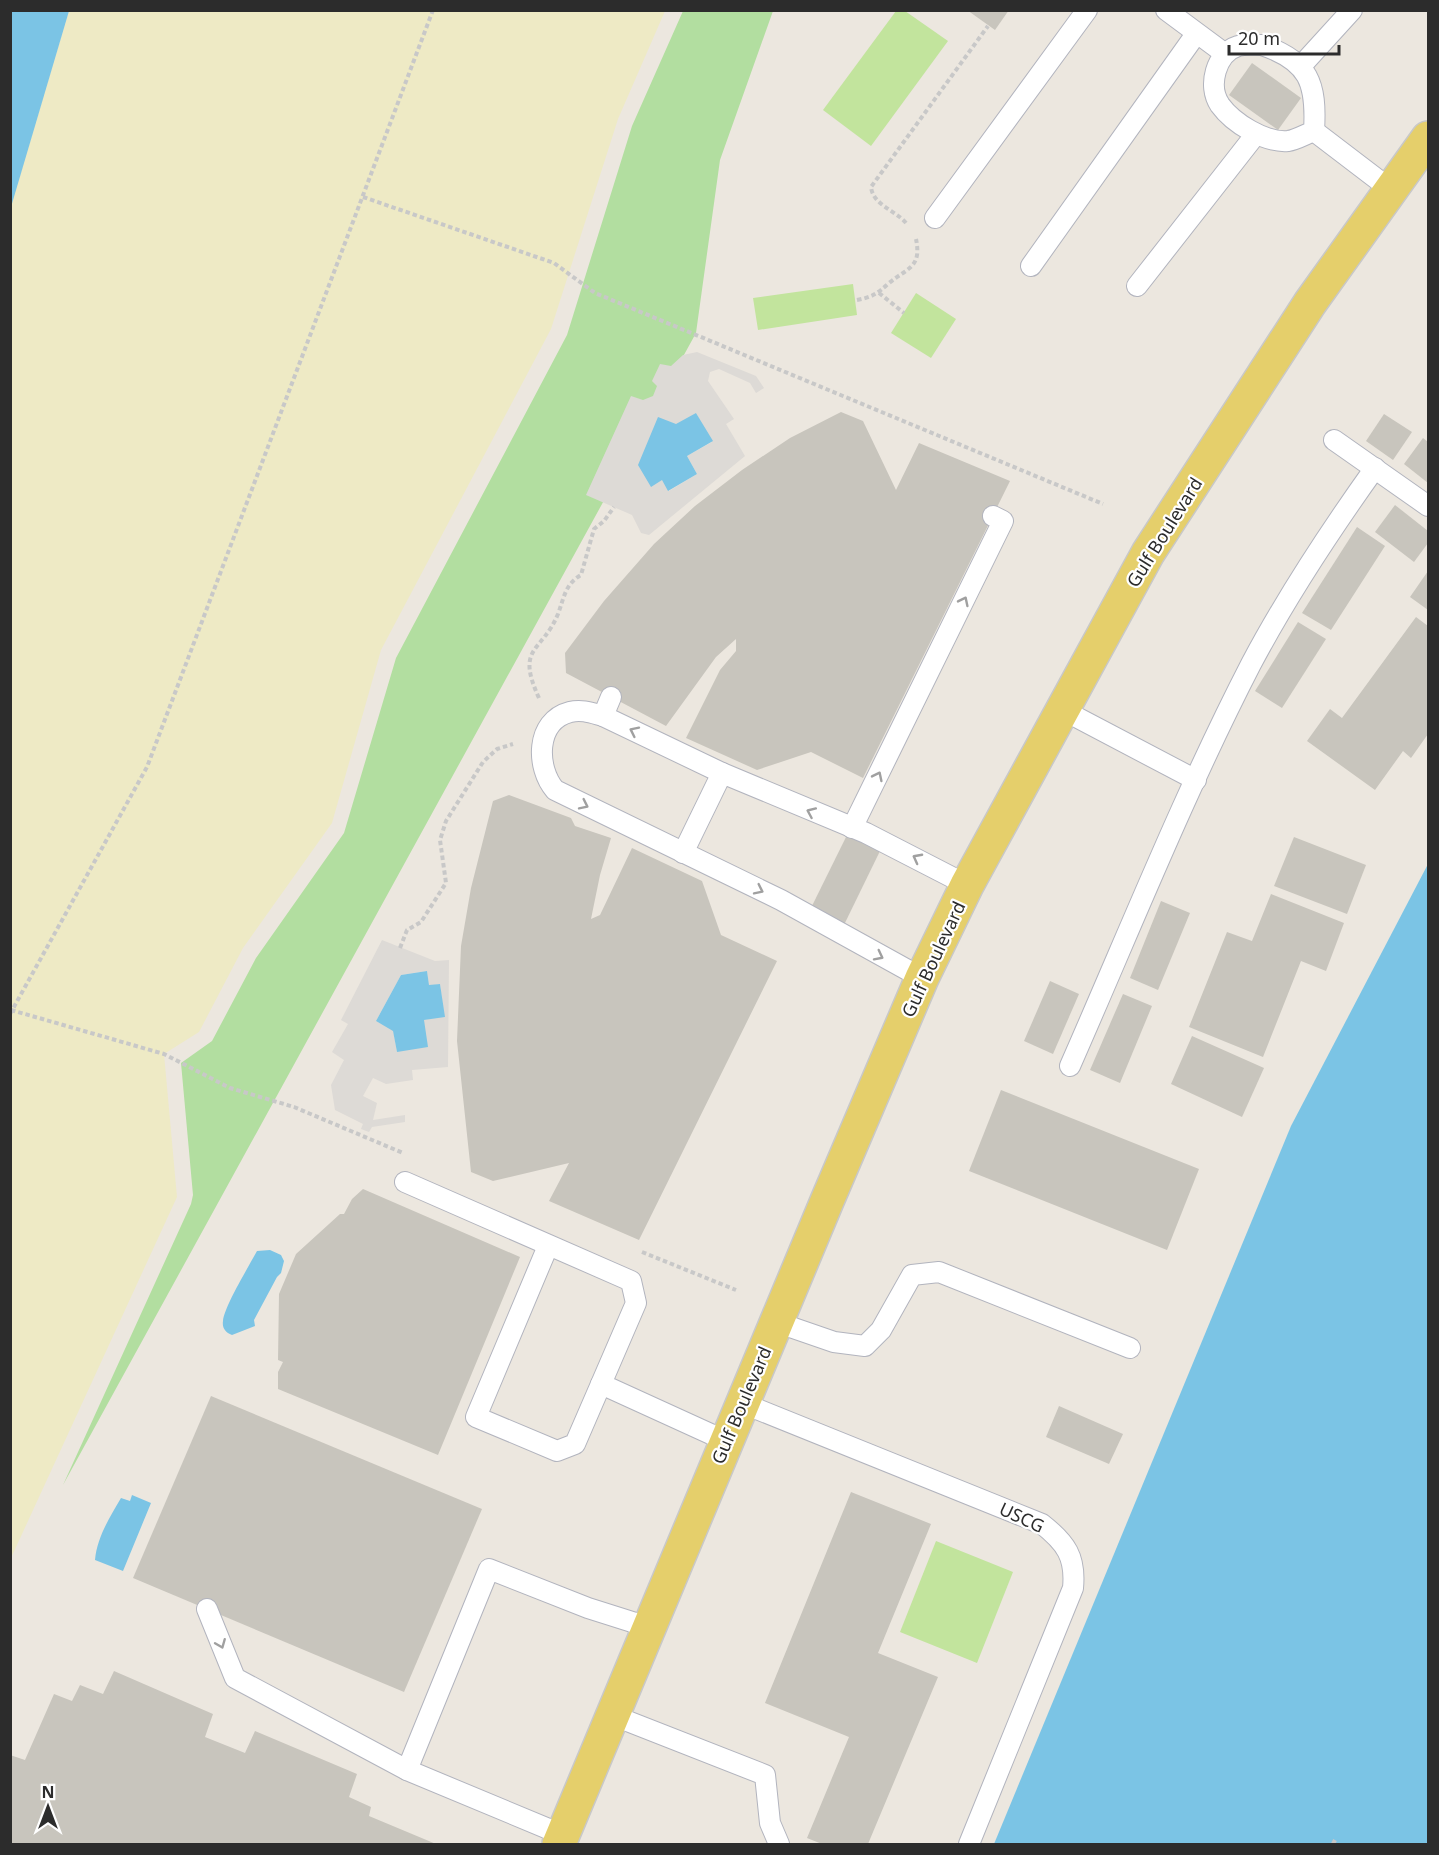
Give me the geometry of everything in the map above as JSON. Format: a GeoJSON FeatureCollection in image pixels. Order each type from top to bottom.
{"type":"FeatureCollection","features":[{"type":"Feature","properties":{"kind":"main road","name":"Gulf Boulevard"},"geometry":{"type":"LineString","coordinates":[[561,1840],[648,1627],[922,978],[967,885],[1061,709],[1148,554],[1310,303],[1428,138]]}},
{"type":"Feature","properties":{"kind":"lane"},"geometry":{"type":"LineString","coordinates":[[935,218],[1087,10]]}},
{"type":"Feature","properties":{"kind":"lane"},"geometry":{"type":"LineString","coordinates":[[1166,10],[1224,53]]}},
{"type":"Feature","properties":{"kind":"lane"},"geometry":{"type":"LineString","coordinates":[[1301,66],[1352,10]]}},
{"type":"Feature","properties":{"kind":"lane"},"geometry":{"type":"LineString","coordinates":[[1031,266],[1196,34]]}},
{"type":"Feature","properties":{"kind":"lane"},"geometry":{"type":"LineString","coordinates":[[1262,45],[1281,52],[1301,66],[1311,80],[1316,103],[1314,131],[1288,141],[1256,134],[1219,104],[1215,86],[1216,68],[1224,53],[1239,46],[1262,45]]}},
{"type":"Feature","properties":{"kind":"lane"},"geometry":{"type":"LineString","coordinates":[[1314,131],[1390,189]]}},
{"type":"Feature","properties":{"kind":"lane"},"geometry":{"type":"LineString","coordinates":[[1137,286],[1256,134]]}},
{"type":"Feature","properties":{"kind":"lane"},"geometry":{"type":"LineString","coordinates":[[1334,440],[1428,506]]}},
{"type":"Feature","properties":{"kind":"lane"},"geometry":{"type":"LineString","coordinates":[[1070,1066],[1196,780],[1252,663],[1321,544],[1375,468]]}},
{"type":"Feature","properties":{"kind":"lane"},"geometry":{"type":"LineString","coordinates":[[852,828],[1003,521],[993,516]]}},
{"type":"Feature","properties":{"kind":"lane"},"geometry":{"type":"LineString","coordinates":[[603,716],[611,697]]}},
{"type":"Feature","properties":{"kind":"lane"},"geometry":{"type":"LineString","coordinates":[[1061,709],[1196,780]]}},
{"type":"Feature","properties":{"kind":"lane"},"geometry":{"type":"LineString","coordinates":[[922,978],[781,900],[555,790],[545,778],[541,763],[542,746],[555,721],[569,712],[586,711],[603,716],[722,773],[912,855],[967,885]]}},
{"type":"Feature","properties":{"kind":"lane"},"geometry":{"type":"LineString","coordinates":[[683,853],[722,773]]}},
{"type":"Feature","properties":{"kind":"lane"},"geometry":{"type":"LineString","coordinates":[[405,1182],[631,1281],[636,1303],[575,1444],[556,1451],[476,1417],[548,1246]]}},
{"type":"Feature","properties":{"kind":"lane"},"geometry":{"type":"LineString","coordinates":[[776,1322],[834,1342],[866,1346],[880,1330],[912,1275],[939,1272],[1130,1348]]}},
{"type":"Feature","properties":{"kind":"lane"},"geometry":{"type":"LineString","coordinates":[[601,1384],[726,1441]]}},
{"type":"Feature","properties":{"kind":"lane","name":"USCG"},"geometry":{"type":"LineString","coordinates":[[742,1403],[1042,1524],[1058,1536],[1068,1551],[1075,1570],[1073,1588],[969,1845]]}},
{"type":"Feature","properties":{"kind":"lane"},"geometry":{"type":"LineString","coordinates":[[407,1770],[489,1569],[588,1608],[648,1627]]}},
{"type":"Feature","properties":{"kind":"lane"},"geometry":{"type":"LineString","coordinates":[[207,1609],[235,1678],[407,1770],[561,1840]]}},
{"type":"Feature","properties":{"kind":"lane"},"geometry":{"type":"LineString","coordinates":[[612,1715],[765,1775],[770,1823],[779,1845]]}},
{"type":"Feature","properties":{"kind":"path"},"geometry":{"type":"LineString","coordinates":[[356,1134],[294,1107],[230,1088],[164,1053],[11,1011],[147,767],[433,10]]}},
{"type":"Feature","properties":{"kind":"path"},"geometry":{"type":"LineString","coordinates":[[911,228],[900,216],[872,195],[871,187],[988,26]]}},
{"type":"Feature","properties":{"kind":"path"},"geometry":{"type":"LineString","coordinates":[[363,197],[554,263],[595,293],[1103,504]]}},
{"type":"Feature","properties":{"kind":"path"},"geometry":{"type":"LineString","coordinates":[[857,300],[879,293],[891,281],[911,269],[917,256],[917,241],[914,235]]}},
{"type":"Feature","properties":{"kind":"path"},"geometry":{"type":"LineString","coordinates":[[879,293],[904,313]]}},
{"type":"Feature","properties":{"kind":"path"},"geometry":{"type":"LineString","coordinates":[[542,703],[531,681],[532,652],[558,616],[563,597],[572,580],[581,575],[594,529],[604,521],[614,507]]}},
{"type":"Feature","properties":{"kind":"path"},"geometry":{"type":"LineString","coordinates":[[400,948],[407,930],[421,922],[446,883],[440,840],[446,821],[483,762],[497,749],[516,743]]}},
{"type":"Feature","properties":{"kind":"path"},"geometry":{"type":"LineString","coordinates":[[363,1136],[365,1131]]}},
{"type":"Feature","properties":{"kind":"green space"},"geometry":{"type":"Polygon","coordinates":[[[683,11],[773,11],[720,160],[696,333],[63,1485],[191,1204],[193,1195],[181,1063],[212,1041],[256,958],[344,833],[396,658],[567,335],[632,126],[683,11]]]}},
{"type":"Feature","properties":{"kind":"green space"},"geometry":{"type":"Polygon","coordinates":[[[896,11],[905,11],[948,41],[871,146],[823,110],[896,11]]]}},
{"type":"Feature","properties":{"kind":"green space"},"geometry":{"type":"Polygon","coordinates":[[[853,284],[857,315],[758,330],[753,298],[853,284]]]}},
{"type":"Feature","properties":{"kind":"green space"},"geometry":{"type":"Polygon","coordinates":[[[916,293],[956,319],[931,358],[891,333],[916,293]]]}},
{"type":"Feature","properties":{"kind":"green space"},"geometry":{"type":"Polygon","coordinates":[[[936,1541],[1013,1572],[977,1663],[900,1632],[936,1541]]]}},
{"type":"Feature","properties":{"kind":"sand"},"geometry":{"type":"Polygon","coordinates":[[[69,11],[665,11],[618,119],[551,329],[381,650],[332,823],[243,948],[199,1032],[164,1054],[177,1197],[11,1558],[10,207],[69,11]]]}},
{"type":"Feature","properties":{"kind":"shaded area"},"geometry":{"type":"Polygon","coordinates":[[[697,352],[756,376],[764,388],[756,393],[750,383],[719,369],[710,372],[708,381],[734,419],[726,424],[745,456],[649,535],[641,533],[632,515],[586,495],[631,396],[643,400],[653,396],[657,386],[652,381],[660,364],[671,366],[683,355],[697,352]],[[696,413],[663,480],[669,491],[697,474],[687,456],[712,442],[696,413]]]}},
{"type":"Feature","properties":{"kind":"shaded area"},"geometry":{"type":"Polygon","coordinates":[[[382,940],[435,961],[449,960],[448,1067],[412,1070],[413,1080],[386,1084],[373,1078],[363,1096],[377,1103],[373,1120],[405,1115],[405,1122],[372,1127],[369,1132],[361,1129],[363,1124],[335,1110],[331,1085],[344,1060],[332,1052],[348,1024],[341,1020],[382,940]],[[427,971],[401,975],[376,1021],[393,1030],[397,1052],[424,1020],[444,1016],[440,984],[429,986],[427,971]]]}},
{"type":"Feature","properties":{"kind":"water"},"geometry":{"type":"Polygon","coordinates":[[[10,11],[69,11],[11,207],[10,11]]]}},
{"type":"Feature","properties":{"kind":"water"},"geometry":{"type":"Polygon","coordinates":[[[696,413],[713,441],[687,456],[697,474],[668,491],[662,480],[651,487],[638,465],[658,417],[676,424],[696,413]]]}},
{"type":"Feature","properties":{"kind":"water"},"geometry":{"type":"Polygon","coordinates":[[[1428,864],[1428,1844],[994,1844],[1291,1126],[1428,864]]]}},
{"type":"Feature","properties":{"kind":"water"},"geometry":{"type":"Polygon","coordinates":[[[427,971],[429,985],[440,984],[445,1017],[424,1020],[428,1047],[397,1052],[393,1031],[376,1021],[401,975],[427,971]]]}},
{"type":"Feature","properties":{"kind":"water"},"geometry":{"type":"Polygon","coordinates":[[[270,1250],[281,1255],[284,1261],[281,1273],[254,1320],[255,1326],[232,1335],[223,1326],[228,1306],[257,1251],[270,1250]]]}},
{"type":"Feature","properties":{"kind":"water"},"geometry":{"type":"Polygon","coordinates":[[[132,1495],[151,1503],[123,1571],[95,1560],[101,1535],[113,1512],[121,1498],[130,1501],[132,1495]]]}},
{"type":"Feature","properties":{"kind":"building"},"geometry":{"type":"Polygon","coordinates":[[[967,10],[1009,10],[995,30],[967,10]]]}},
{"type":"Feature","properties":{"kind":"building"},"geometry":{"type":"Polygon","coordinates":[[[1252,63],[1301,98],[1278,130],[1229,95],[1252,63]]]}},
{"type":"Feature","properties":{"kind":"building"},"geometry":{"type":"Polygon","coordinates":[[[841,412],[863,421],[896,490],[919,443],[1010,481],[863,778],[811,752],[757,770],[686,738],[720,670],[736,651],[736,639],[716,657],[666,726],[566,673],[565,653],[604,601],[654,544],[695,506],[742,470],[790,438],[841,412]]]}},
{"type":"Feature","properties":{"kind":"building"},"geometry":{"type":"Polygon","coordinates":[[[1384,414],[1412,432],[1393,460],[1366,441],[1384,414]]]}},
{"type":"Feature","properties":{"kind":"building"},"geometry":{"type":"Polygon","coordinates":[[[1423,438],[1428,442],[1428,483],[1404,464],[1423,438]]]}},
{"type":"Feature","properties":{"kind":"building"},"geometry":{"type":"Polygon","coordinates":[[[1395,505],[1428,531],[1428,543],[1414,562],[1375,532],[1395,505]]]}},
{"type":"Feature","properties":{"kind":"building"},"geometry":{"type":"Polygon","coordinates":[[[1357,527],[1385,546],[1331,630],[1302,613],[1357,527]]]}},
{"type":"Feature","properties":{"kind":"building"},"geometry":{"type":"Polygon","coordinates":[[[1428,571],[1428,610],[1410,597],[1428,571]]]}},
{"type":"Feature","properties":{"kind":"building"},"geometry":{"type":"Polygon","coordinates":[[[1416,617],[1428,626],[1428,734],[1411,758],[1403,751],[1375,790],[1307,741],[1330,709],[1342,718],[1416,617]]]}},
{"type":"Feature","properties":{"kind":"building"},"geometry":{"type":"Polygon","coordinates":[[[1298,622],[1326,639],[1282,708],[1255,691],[1298,622]]]}},
{"type":"Feature","properties":{"kind":"building"},"geometry":{"type":"Polygon","coordinates":[[[509,795],[571,818],[575,826],[611,838],[600,875],[591,919],[600,915],[632,848],[702,881],[721,935],[777,961],[639,1240],[549,1201],[569,1163],[493,1181],[471,1172],[457,1041],[461,946],[471,888],[493,801],[509,795]]]}},
{"type":"Feature","properties":{"kind":"building"},"geometry":{"type":"Polygon","coordinates":[[[847,835],[880,851],[842,929],[809,912],[847,835]]]}},
{"type":"Feature","properties":{"kind":"building"},"geometry":{"type":"Polygon","coordinates":[[[1294,837],[1366,865],[1347,914],[1274,886],[1294,837]]]}},
{"type":"Feature","properties":{"kind":"building"},"geometry":{"type":"Polygon","coordinates":[[[1271,894],[1344,923],[1326,971],[1301,961],[1263,1057],[1189,1027],[1227,932],[1252,941],[1271,894]]]}},
{"type":"Feature","properties":{"kind":"building"},"geometry":{"type":"Polygon","coordinates":[[[1161,901],[1190,913],[1158,990],[1130,978],[1161,901]]]}},
{"type":"Feature","properties":{"kind":"building"},"geometry":{"type":"Polygon","coordinates":[[[1050,981],[1079,994],[1053,1054],[1024,1041],[1050,981]]]}},
{"type":"Feature","properties":{"kind":"building"},"geometry":{"type":"Polygon","coordinates":[[[1123,994],[1152,1006],[1120,1083],[1090,1070],[1123,994]]]}},
{"type":"Feature","properties":{"kind":"building"},"geometry":{"type":"Polygon","coordinates":[[[1192,1036],[1264,1068],[1242,1117],[1171,1084],[1192,1036]]]}},
{"type":"Feature","properties":{"kind":"building"},"geometry":{"type":"Polygon","coordinates":[[[1001,1090],[1199,1169],[1167,1250],[969,1171],[1001,1090]]]}},
{"type":"Feature","properties":{"kind":"building"},"geometry":{"type":"Polygon","coordinates":[[[363,1189],[520,1257],[438,1455],[278,1389],[278,1372],[283,1362],[278,1360],[279,1294],[296,1254],[340,1214],[344,1214],[352,1199],[363,1189]]]}},
{"type":"Feature","properties":{"kind":"building"},"geometry":{"type":"Polygon","coordinates":[[[211,1396],[482,1509],[404,1692],[133,1578],[211,1396]]]}},
{"type":"Feature","properties":{"kind":"building"},"geometry":{"type":"Polygon","coordinates":[[[1059,1406],[1123,1434],[1109,1464],[1046,1437],[1059,1406]]]}},
{"type":"Feature","properties":{"kind":"building"},"geometry":{"type":"Polygon","coordinates":[[[851,1492],[931,1524],[878,1653],[938,1677],[868,1844],[822,1844],[807,1838],[849,1737],[765,1703],[851,1492]]]}},
{"type":"Feature","properties":{"kind":"building"},"geometry":{"type":"Polygon","coordinates":[[[114,1671],[213,1714],[205,1737],[245,1753],[255,1731],[357,1774],[349,1797],[371,1807],[369,1816],[436,1844],[10,1844],[10,1755],[25,1760],[54,1694],[72,1701],[80,1685],[103,1694],[114,1671]]]}}]}
